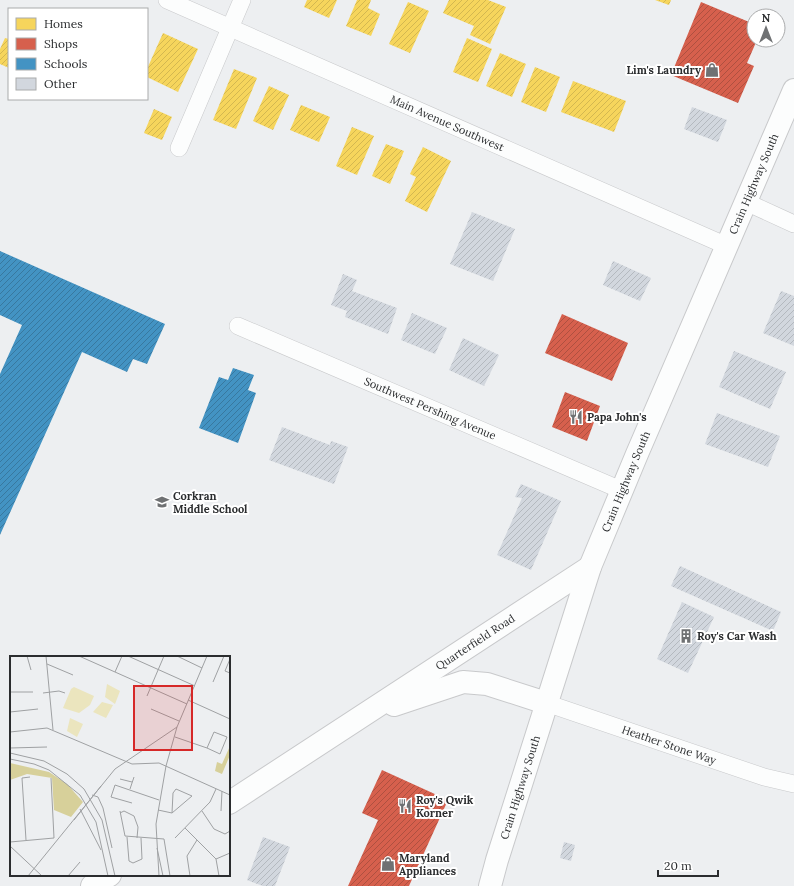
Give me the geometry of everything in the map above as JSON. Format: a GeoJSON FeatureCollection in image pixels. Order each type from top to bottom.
{"type":"FeatureCollection","features":[{"type":"Feature","properties":{"kind":"main road","name":"Crain Highway South"},"geometry":{"type":"LineString","coordinates":[[490,886],[546,703],[590,567],[621,490],[794,90]]}},
{"type":"Feature","properties":{"kind":"main road","name":"Quarterfield Road"},"geometry":{"type":"LineString","coordinates":[[230,802],[590,567]]}},
{"type":"Feature","properties":{"kind":"main road","name":"Quarterfield Road"},"geometry":{"type":"LineString","coordinates":[[360,718],[463,682],[487,684],[546,703]]}},
{"type":"Feature","properties":{"kind":"main road"},"geometry":{"type":"LineString","coordinates":[[92,886],[108,876]]}},
{"type":"Feature","properties":{"kind":"street","name":"Main Avenue Southwest"},"geometry":{"type":"LineString","coordinates":[[167,0],[726,246]]}},
{"type":"Feature","properties":{"kind":"street"},"geometry":{"type":"LineString","coordinates":[[179,148],[242,0]]}},
{"type":"Feature","properties":{"kind":"street"},"geometry":{"type":"LineString","coordinates":[[746,202],[794,224]]}},
{"type":"Feature","properties":{"kind":"street","name":"Southwest Pershing Avenue"},"geometry":{"type":"LineString","coordinates":[[238,326],[621,490]]}},
{"type":"Feature","properties":{"kind":"street","name":"Heather Stone Way"},"geometry":{"type":"LineString","coordinates":[[546,703],[764,777],[794,784]]}},
{"type":"Feature","properties":{"kind":"building: Homes"},"geometry":{"type":"Polygon","coordinates":[[[307,0],[337,0],[329,18],[304,7],[307,0]]]}},
{"type":"Feature","properties":{"kind":"building: Homes"},"geometry":{"type":"Polygon","coordinates":[[[357,0],[371,0],[368,8],[380,14],[371,36],[346,26],[357,0]]]}},
{"type":"Feature","properties":{"kind":"building: Homes"},"geometry":{"type":"Polygon","coordinates":[[[449,0],[488,0],[506,7],[490,44],[470,35],[474,26],[443,13],[449,0]]]}},
{"type":"Feature","properties":{"kind":"building: Homes"},"geometry":{"type":"Polygon","coordinates":[[[655,0],[671,0],[669,5],[655,0]]]}},
{"type":"Feature","properties":{"kind":"building: Homes"},"geometry":{"type":"Polygon","coordinates":[[[408,2],[429,11],[410,53],[389,44],[408,2]]]}},
{"type":"Feature","properties":{"kind":"building: Homes"},"geometry":{"type":"Polygon","coordinates":[[[163,33],[198,49],[178,92],[148,77],[148,67],[163,33]]]}},
{"type":"Feature","properties":{"kind":"building: Homes"},"geometry":{"type":"Polygon","coordinates":[[[5,38],[8,39],[8,68],[0,64],[0,49],[5,38]]]}},
{"type":"Feature","properties":{"kind":"building: Homes"},"geometry":{"type":"Polygon","coordinates":[[[467,38],[492,49],[478,82],[453,72],[467,38]]]}},
{"type":"Feature","properties":{"kind":"building: Homes"},"geometry":{"type":"Polygon","coordinates":[[[500,53],[526,64],[512,97],[486,86],[500,53]]]}},
{"type":"Feature","properties":{"kind":"building: Homes"},"geometry":{"type":"Polygon","coordinates":[[[535,67],[560,77],[546,112],[521,102],[535,67]]]}},
{"type":"Feature","properties":{"kind":"building: Homes"},"geometry":{"type":"Polygon","coordinates":[[[234,69],[257,78],[236,129],[213,120],[234,69]]]}},
{"type":"Feature","properties":{"kind":"building: Homes"},"geometry":{"type":"Polygon","coordinates":[[[573,81],[626,101],[614,132],[561,112],[573,81]]]}},
{"type":"Feature","properties":{"kind":"building: Homes"},"geometry":{"type":"Polygon","coordinates":[[[269,86],[289,95],[273,130],[253,121],[269,86]]]}},
{"type":"Feature","properties":{"kind":"building: Homes"},"geometry":{"type":"Polygon","coordinates":[[[301,105],[330,117],[319,142],[290,130],[301,105]]]}},
{"type":"Feature","properties":{"kind":"building: Homes"},"geometry":{"type":"Polygon","coordinates":[[[154,109],[172,117],[162,140],[144,133],[154,109]]]}},
{"type":"Feature","properties":{"kind":"building: Homes"},"geometry":{"type":"Polygon","coordinates":[[[352,127],[374,136],[357,175],[336,166],[352,127]]]}},
{"type":"Feature","properties":{"kind":"building: Homes"},"geometry":{"type":"Polygon","coordinates":[[[386,144],[404,151],[390,184],[372,176],[386,144]]]}},
{"type":"Feature","properties":{"kind":"building: Homes"},"geometry":{"type":"Polygon","coordinates":[[[423,147],[451,161],[427,212],[405,201],[416,177],[410,174],[423,147]]]}},
{"type":"Feature","properties":{"kind":"building: Shops"},"geometry":{"type":"Polygon","coordinates":[[[701,2],[746,21],[746,48],[754,48],[747,63],[754,66],[738,103],[671,75],[701,2]]]}},
{"type":"Feature","properties":{"kind":"building: Shops"},"geometry":{"type":"Polygon","coordinates":[[[562,314],[628,343],[612,381],[545,353],[562,314]]]}},
{"type":"Feature","properties":{"kind":"building: Shops","name":"Papa John's"},"geometry":{"type":"Polygon","coordinates":[[[565,392],[600,406],[587,441],[552,427],[565,392]]]}},
{"type":"Feature","properties":{"kind":"building: Shops"},"geometry":{"type":"Polygon","coordinates":[[[382,770],[448,800],[409,886],[348,886],[378,820],[362,813],[382,770]]]}},
{"type":"Feature","properties":{"kind":"building: Schools"},"geometry":{"type":"Polygon","coordinates":[[[0,251],[165,324],[147,364],[133,359],[127,372],[82,352],[0,535],[0,374],[22,325],[0,315],[0,251]]]}},
{"type":"Feature","properties":{"kind":"building: Schools"},"geometry":{"type":"Polygon","coordinates":[[[233,368],[254,375],[248,390],[256,393],[238,443],[199,428],[219,377],[228,380],[233,368]]]}},
{"type":"Feature","properties":{"kind":"building: Other"},"geometry":{"type":"Polygon","coordinates":[[[692,107],[727,120],[718,142],[684,129],[692,107]]]}},
{"type":"Feature","properties":{"kind":"building: Other"},"geometry":{"type":"Polygon","coordinates":[[[472,212],[515,229],[493,281],[450,264],[472,212]]]}},
{"type":"Feature","properties":{"kind":"building: Other"},"geometry":{"type":"Polygon","coordinates":[[[613,261],[651,278],[640,301],[603,285],[613,261]]]}},
{"type":"Feature","properties":{"kind":"building: Other"},"geometry":{"type":"Polygon","coordinates":[[[343,274],[357,280],[352,291],[397,308],[388,334],[345,317],[347,311],[331,305],[343,274]]]}},
{"type":"Feature","properties":{"kind":"building: Other"},"geometry":{"type":"Polygon","coordinates":[[[781,291],[794,296],[794,346],[763,333],[781,291]]]}},
{"type":"Feature","properties":{"kind":"building: Other"},"geometry":{"type":"Polygon","coordinates":[[[412,313],[447,328],[435,354],[401,340],[412,313]]]}},
{"type":"Feature","properties":{"kind":"building: Other"},"geometry":{"type":"Polygon","coordinates":[[[463,338],[499,355],[484,386],[449,370],[463,338]]]}},
{"type":"Feature","properties":{"kind":"building: Other"},"geometry":{"type":"Polygon","coordinates":[[[734,351],[786,372],[770,409],[719,387],[734,351]]]}},
{"type":"Feature","properties":{"kind":"building: Other"},"geometry":{"type":"Polygon","coordinates":[[[717,413],[780,436],[768,467],[705,444],[717,413]]]}},
{"type":"Feature","properties":{"kind":"building: Other"},"geometry":{"type":"Polygon","coordinates":[[[282,427],[330,445],[331,441],[348,447],[334,484],[269,460],[282,427]]]}},
{"type":"Feature","properties":{"kind":"building: Other"},"geometry":{"type":"Polygon","coordinates":[[[521,484],[561,501],[531,570],[497,555],[522,498],[515,497],[521,484]]]}},
{"type":"Feature","properties":{"kind":"building: Other"},"geometry":{"type":"Polygon","coordinates":[[[680,566],[781,612],[773,631],[671,586],[680,566]]]}},
{"type":"Feature","properties":{"kind":"building: Other","name":"Roy's Car Wash"},"geometry":{"type":"Polygon","coordinates":[[[682,602],[714,617],[688,673],[657,659],[682,602]]]}},
{"type":"Feature","properties":{"kind":"building: Other"},"geometry":{"type":"Polygon","coordinates":[[[263,837],[290,847],[275,886],[263,886],[247,880],[263,837]]]}},
{"type":"Feature","properties":{"kind":"building: Other"},"geometry":{"type":"Polygon","coordinates":[[[564,842],[575,845],[571,861],[560,858],[564,842]]]}},
{"type":"Feature","properties":{"kind":"place","name":"Lim's Laundry"},"geometry":{"type":"Point","coordinates":[712,70]}},
{"type":"Feature","properties":{"kind":"place","name":"Papa John's"},"geometry":{"type":"Point","coordinates":[576,417]}},
{"type":"Feature","properties":{"kind":"place","name":"Corkran Middle School"},"geometry":{"type":"Point","coordinates":[162,502]}},
{"type":"Feature","properties":{"kind":"place","name":"Roy's Car Wash"},"geometry":{"type":"Point","coordinates":[686,636]}},
{"type":"Feature","properties":{"kind":"place","name":"Roy's Qwik Korner"},"geometry":{"type":"Point","coordinates":[405,806]}},
{"type":"Feature","properties":{"kind":"place","name":"Maryland Appliances"},"geometry":{"type":"Point","coordinates":[388,864]}}]}
